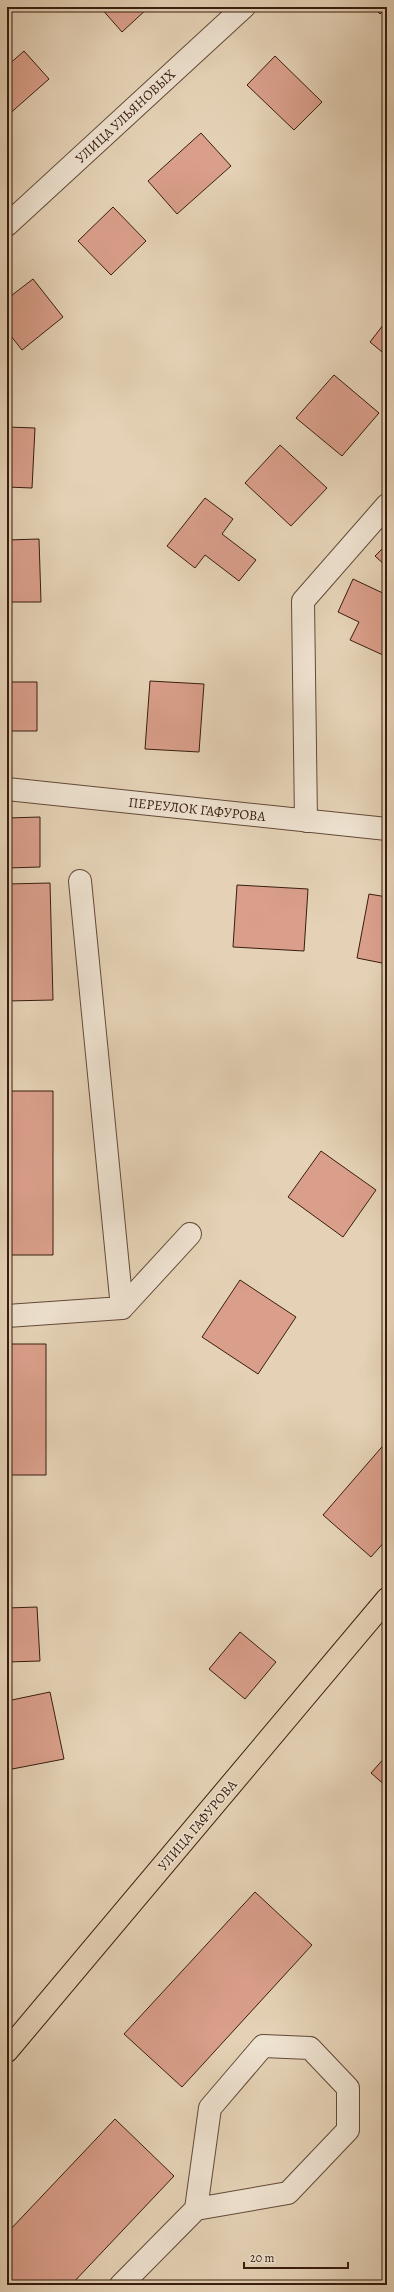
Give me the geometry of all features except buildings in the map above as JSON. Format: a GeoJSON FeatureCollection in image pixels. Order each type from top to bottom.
{"type":"FeatureCollection","features":[{"type":"Feature","properties":{"kind":"main road","name":"УЛИЦА ГАФУРОВА"},"geometry":{"type":"LineString","coordinates":[[7,2051],[387,1599]]}},
{"type":"Feature","properties":{"kind":"street","name":"УЛИЦА УЛЬЯНОВЫХ"},"geometry":{"type":"LineString","coordinates":[[7,225],[244,7]]}},
{"type":"Feature","properties":{"kind":"street"},"geometry":{"type":"LineString","coordinates":[[306,821],[303,601],[387,505]]}},
{"type":"Feature","properties":{"kind":"street","name":"ПЕРЕУЛОК ГАФУРОВА"},"geometry":{"type":"LineString","coordinates":[[7,789],[387,829]]}},
{"type":"Feature","properties":{"kind":"street"},"geometry":{"type":"LineString","coordinates":[[80,881],[122,1308]]}},
{"type":"Feature","properties":{"kind":"street"},"geometry":{"type":"LineString","coordinates":[[7,1316],[122,1308],[190,1234]]}},
{"type":"Feature","properties":{"kind":"street"},"geometry":{"type":"LineString","coordinates":[[122,2285],[196,2209],[288,2193],[348,2130],[348,2088],[310,2048],[263,2046],[210,2108],[196,2209]]}}]}
